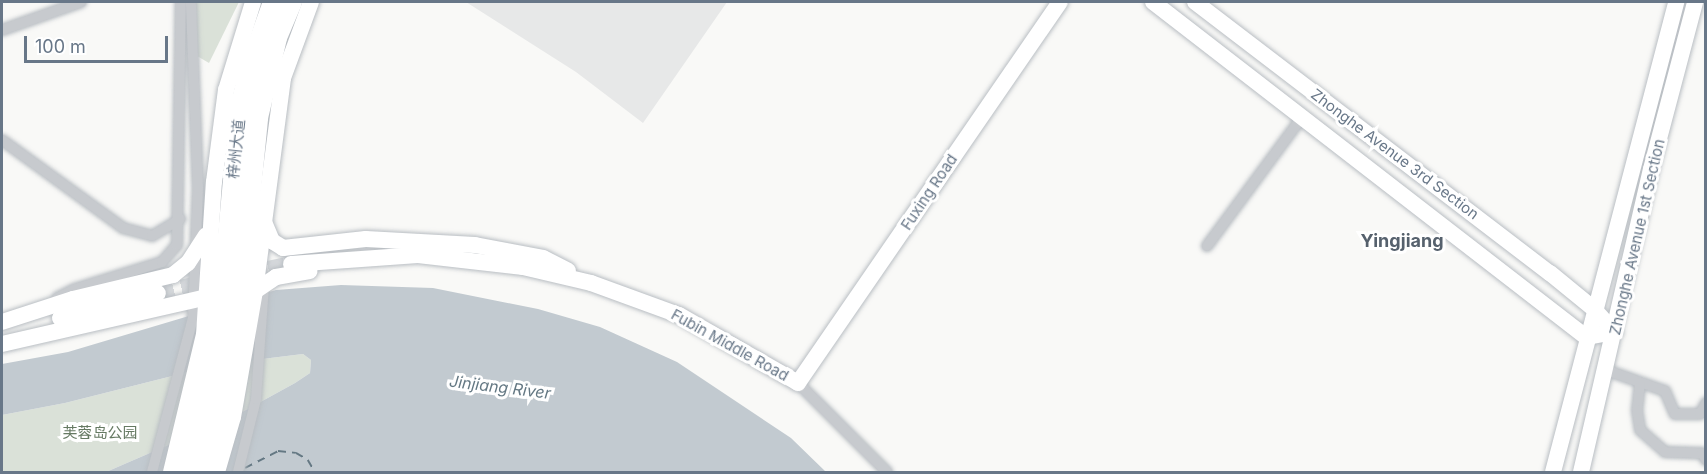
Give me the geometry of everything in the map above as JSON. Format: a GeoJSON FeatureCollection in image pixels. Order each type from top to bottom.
{"type":"FeatureCollection","features":[{"type":"Feature","properties":{"kind":"highway","name":"梓州大道"},"geometry":{"type":"LineString","coordinates":[[234,295],[240,107],[251,63],[273,2]]}},
{"type":"Feature","properties":{"kind":"highway","name":"梓州大道"},"geometry":{"type":"LineString","coordinates":[[234,295],[257,117],[276,38],[291,2]]}},
{"type":"Feature","properties":{"kind":"highway"},"geometry":{"type":"LineString","coordinates":[[188,472],[234,295]]}},
{"type":"Feature","properties":{"kind":"highway"},"geometry":{"type":"LineString","coordinates":[[205,472],[220,416],[234,295]]}},
{"type":"Feature","properties":{"kind":"main road"},"geometry":{"type":"LineString","coordinates":[[2,344],[160,293],[196,254],[210,226],[226,90],[253,2]]}},
{"type":"Feature","properties":{"kind":"main road"},"geometry":{"type":"LineString","coordinates":[[171,472],[190,406],[234,295],[265,226],[283,78],[310,2]]}},
{"type":"Feature","properties":{"kind":"main road","name":"Fuxing Road"},"geometry":{"type":"LineString","coordinates":[[798,383],[1059,2]]}},
{"type":"Feature","properties":{"kind":"main road"},"geometry":{"type":"LineString","coordinates":[[1153,2],[1586,337],[1615,332]]}},
{"type":"Feature","properties":{"kind":"main road","name":"Zhonghe Avenue 3rd Section"},"geometry":{"type":"LineString","coordinates":[[1195,2],[1594,309],[1615,332]]}},
{"type":"Feature","properties":{"kind":"main road","name":"Zhonghe Avenue 1st Section"},"geometry":{"type":"LineString","coordinates":[[1552,472],[1676,2]]}},
{"type":"Feature","properties":{"kind":"main road","name":"Zhonghe Avenue 1st Section"},"geometry":{"type":"LineString","coordinates":[[1581,472],[1651,169],[1695,2]]}},
{"type":"Feature","properties":{"kind":"main road"},"geometry":{"type":"LineString","coordinates":[[210,226],[234,295],[233,417],[217,472]]}},
{"type":"Feature","properties":{"kind":"main road"},"geometry":{"type":"LineString","coordinates":[[265,226],[287,262]]}},
{"type":"Feature","properties":{"kind":"main road","name":"Fubin Middle Road"},"geometry":{"type":"LineString","coordinates":[[160,293],[234,295],[287,262],[418,255],[523,267],[591,283],[680,315],[798,383]]}},
{"type":"Feature","properties":{"kind":"main road"},"geometry":{"type":"LineString","coordinates":[[2,322],[27,314],[160,293]]}},
{"type":"Feature","properties":{"kind":"main road"},"geometry":{"type":"LineString","coordinates":[[2,333],[160,293]]}},
{"type":"Feature","properties":{"kind":"street"},"geometry":{"type":"LineString","coordinates":[[2,30],[81,2]]}},
{"type":"Feature","properties":{"kind":"street"},"geometry":{"type":"LineString","coordinates":[[27,314],[75,289],[162,262],[177,245],[180,219],[181,2]]}},
{"type":"Feature","properties":{"kind":"street"},"geometry":{"type":"LineString","coordinates":[[191,2],[198,188],[196,254],[234,295],[256,399],[238,472]]}},
{"type":"Feature","properties":{"kind":"street"},"geometry":{"type":"LineString","coordinates":[[1207,246],[1302,117]]}},
{"type":"Feature","properties":{"kind":"street"},"geometry":{"type":"LineString","coordinates":[[2,140],[123,228],[152,236],[180,219]]}},
{"type":"Feature","properties":{"kind":"street"},"geometry":{"type":"LineString","coordinates":[[152,472],[193,318],[234,295]]}},
{"type":"Feature","properties":{"kind":"street"},"geometry":{"type":"LineString","coordinates":[[1606,370],[1665,391],[1675,414],[1700,414],[1706,403]]}},
{"type":"Feature","properties":{"kind":"street","name":"Fubin Middle Road"},"geometry":{"type":"LineString","coordinates":[[798,383],[887,472]]}},
{"type":"Feature","properties":{"kind":"street"},"geometry":{"type":"LineString","coordinates":[[1640,383],[1637,410],[1640,430],[1665,452],[1704,455]]}},
{"type":"Feature","properties":{"kind":"shaded area"},"geometry":{"type":"Polygon","coordinates":[[[466,2],[727,2],[643,123],[576,72],[466,2]]]}},
{"type":"Feature","properties":{"kind":"green space"},"geometry":{"type":"Polygon","coordinates":[[[196,2],[239,2],[209,63],[197,56],[196,2]]]}},
{"type":"Feature","properties":{"kind":"green space","name":"芙蓉岛公园"},"geometry":{"type":"Polygon","coordinates":[[[303,354],[311,360],[310,373],[295,383],[233,417],[106,472],[2,472],[2,415],[65,403],[220,364],[303,354]]]}},
{"type":"Feature","properties":{"kind":"water","name":"Jinjiang River"},"geometry":{"type":"Polygon","coordinates":[[[341,285],[433,288],[538,309],[600,327],[677,362],[791,438],[826,472],[106,472],[233,417],[295,383],[310,373],[311,360],[303,354],[220,364],[65,403],[2,415],[2,364],[68,352],[276,290],[341,285]]]}},
{"type":"Feature","properties":{"kind":"ferry route"},"geometry":{"type":"LineString","coordinates":[[245,468],[278,451],[296,453],[308,460],[315,472]]}},
{"type":"Feature","properties":{"kind":"tunnel"},"geometry":{"type":"LineString","coordinates":[[245,274],[291,264]]}},
{"type":"Feature","properties":{"kind":"tunnel"},"geometry":{"type":"LineString","coordinates":[[158,293],[211,281]]}},
{"type":"Feature","properties":{"kind":"district","name":"Yingjiang"},"geometry":{"type":"Point","coordinates":[1402,241]}}]}
